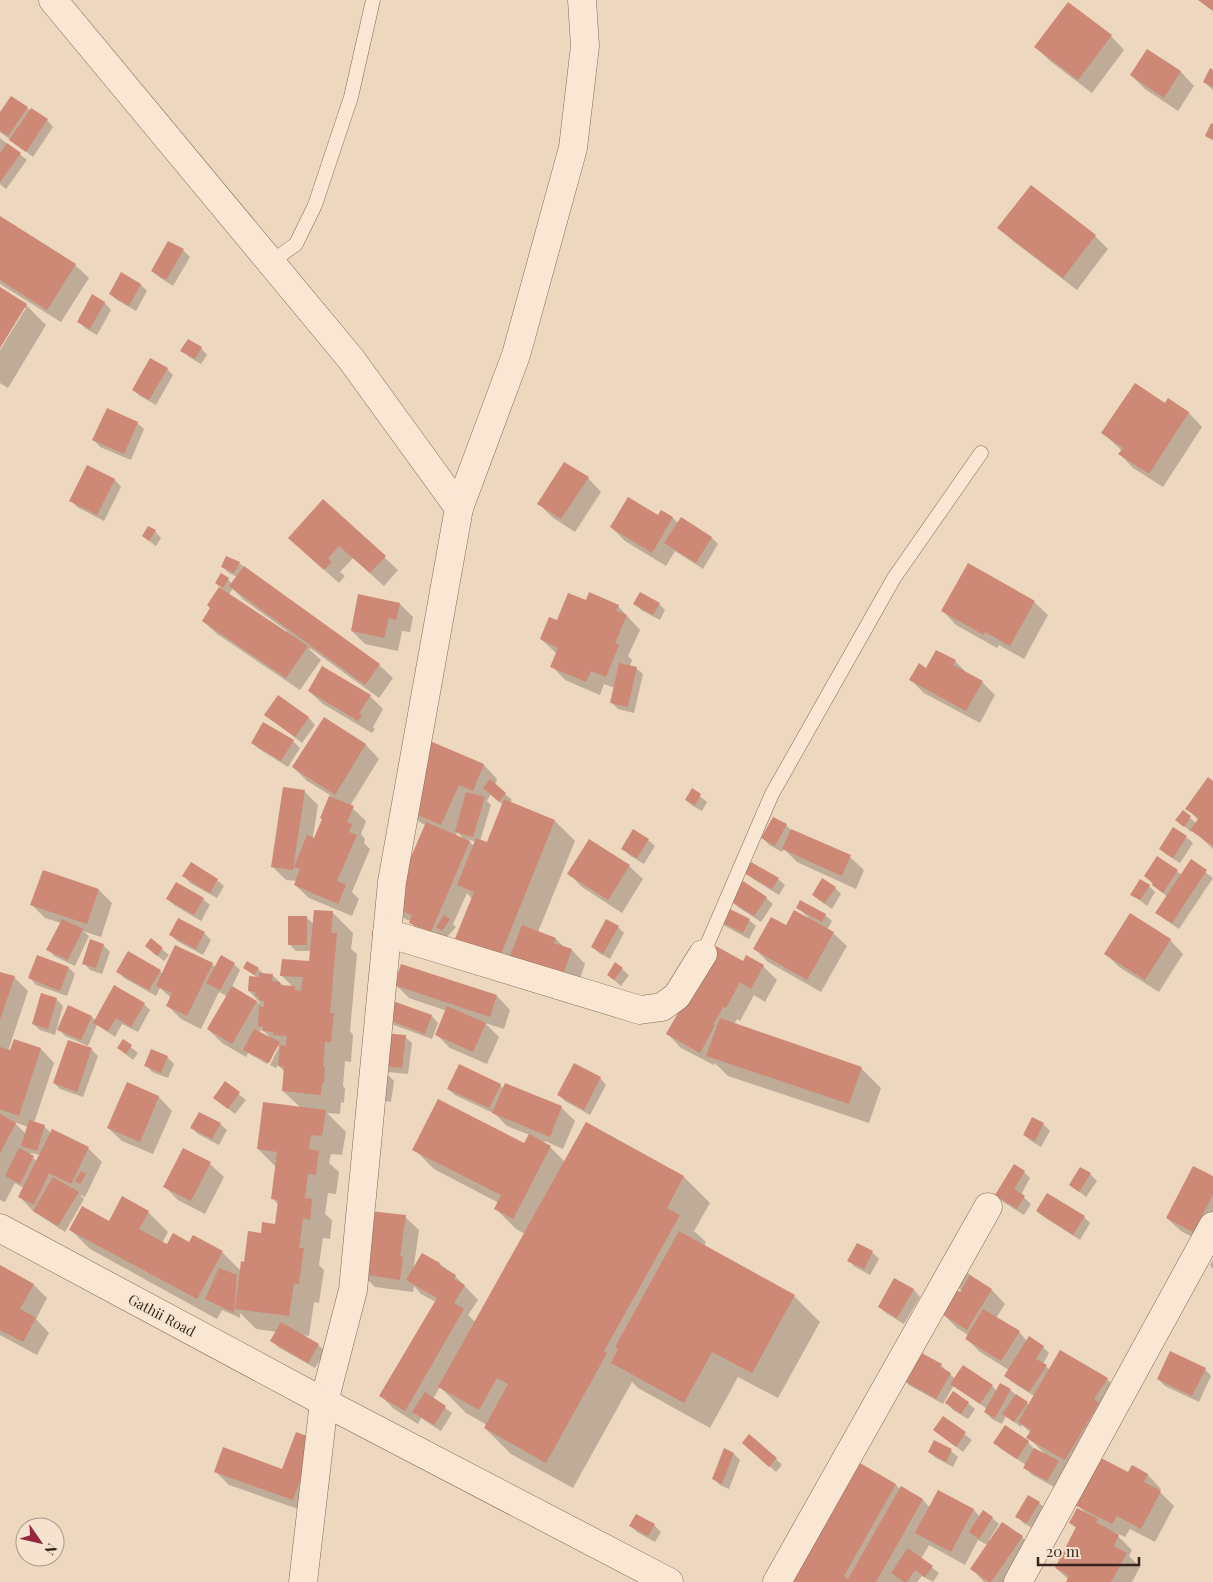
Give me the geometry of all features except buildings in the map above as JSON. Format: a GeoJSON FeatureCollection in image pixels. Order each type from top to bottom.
{"type":"FeatureCollection","features":[{"type":"Feature","properties":{"kind":"street"},"geometry":{"type":"LineString","coordinates":[[53,0],[351,359],[459,508]]}},
{"type":"Feature","properties":{"kind":"street"},"geometry":{"type":"LineString","coordinates":[[303,1582],[324,1402],[353,1290],[392,882],[459,508],[516,355],[573,148],[584,46],[582,0]]}},
{"type":"Feature","properties":{"kind":"street"},"geometry":{"type":"LineString","coordinates":[[387,933],[640,1010],[662,1007],[677,996],[703,954]]}},
{"type":"Feature","properties":{"kind":"street"},"geometry":{"type":"LineString","coordinates":[[777,1582],[988,1207]]}},
{"type":"Feature","properties":{"kind":"street"},"geometry":{"type":"LineString","coordinates":[[1018,1582],[1213,1226]]}},
{"type":"Feature","properties":{"kind":"street","name":"Gathii Road"},"geometry":{"type":"LineString","coordinates":[[0,1228],[324,1402],[669,1582]]}},
{"type":"Feature","properties":{"kind":"lane"},"geometry":{"type":"LineString","coordinates":[[271,262],[296,244],[315,205],[351,97],[373,0]]}},
{"type":"Feature","properties":{"kind":"lane"},"geometry":{"type":"LineString","coordinates":[[703,954],[772,794],[894,578],[981,454]]}}]}
